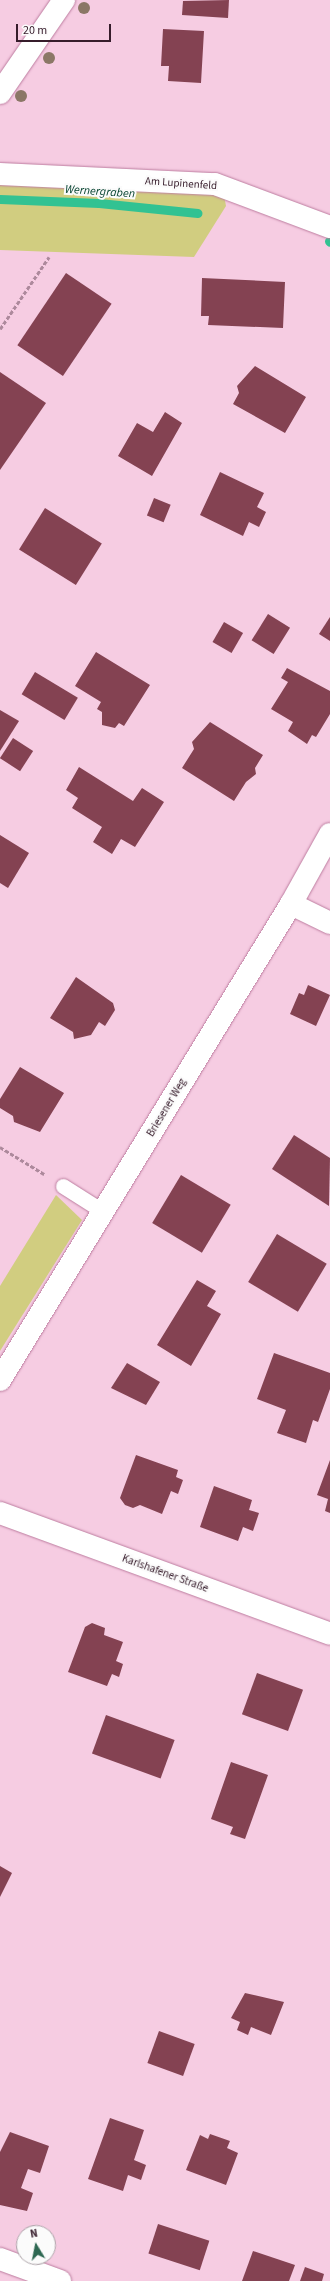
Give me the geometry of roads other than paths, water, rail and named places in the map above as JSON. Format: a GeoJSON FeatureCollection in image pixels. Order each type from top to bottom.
{"type":"FeatureCollection","features":[{"type":"Feature","properties":{"kind":"street"},"geometry":{"type":"LineString","coordinates":[[0,92],[64,0]]}},
{"type":"Feature","properties":{"kind":"street","name":"Am Lupinenfeld"},"geometry":{"type":"LineString","coordinates":[[0,174],[215,184],[330,228]]}},
{"type":"Feature","properties":{"kind":"street","name":"Briesener Weg"},"geometry":{"type":"LineString","coordinates":[[0,1380],[291,904],[330,834]]}},
{"type":"Feature","properties":{"kind":"street"},"geometry":{"type":"LineString","coordinates":[[291,904],[330,923]]}},
{"type":"Feature","properties":{"kind":"street","name":"Karlshafener Straße"},"geometry":{"type":"LineString","coordinates":[[0,1513],[330,1634]]}},
{"type":"Feature","properties":{"kind":"street"},"geometry":{"type":"LineString","coordinates":[[0,2259],[60,2281]]}},
{"type":"Feature","properties":{"kind":"lane"},"geometry":{"type":"LineString","coordinates":[[63,1186],[104,1212]]}},
{"type":"Feature","properties":{"kind":"waterway","name":"Wernergraben"},"geometry":{"type":"LineString","coordinates":[[0,199],[99,203],[197,213]]}}]}
